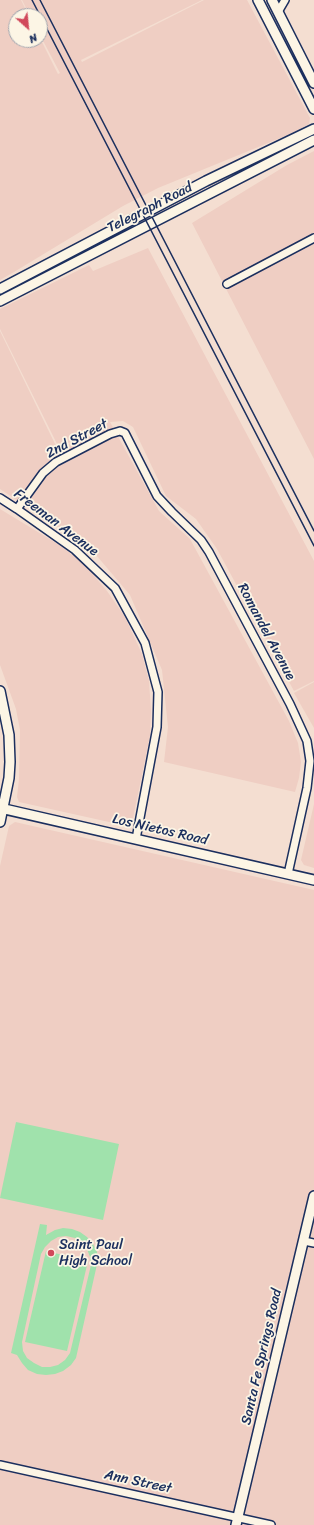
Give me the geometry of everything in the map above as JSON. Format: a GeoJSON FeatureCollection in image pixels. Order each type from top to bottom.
{"type":"FeatureCollection","features":[{"type":"Feature","properties":{"kind":"main road"},"geometry":{"type":"LineString","coordinates":[[258,0],[314,109]]}},
{"type":"Feature","properties":{"kind":"main road"},"geometry":{"type":"LineString","coordinates":[[272,0],[314,83]]}},
{"type":"Feature","properties":{"kind":"main road","name":"Telegraph Road"},"geometry":{"type":"LineString","coordinates":[[0,289],[206,181],[314,129]]}},
{"type":"Feature","properties":{"kind":"main road","name":"Telegraph Road"},"geometry":{"type":"LineString","coordinates":[[0,302],[314,140]]}},
{"type":"Feature","properties":{"kind":"main road"},"geometry":{"type":"LineString","coordinates":[[0,691],[10,737],[10,771],[0,822]]}},
{"type":"Feature","properties":{"kind":"main road","name":"Los Nietos Road"},"geometry":{"type":"LineString","coordinates":[[2,808],[314,880]]}},
{"type":"Feature","properties":{"kind":"main road","name":"Santa Fe Springs Road"},"geometry":{"type":"LineString","coordinates":[[237,1521],[314,1196]]}},
{"type":"Feature","properties":{"kind":"street"},"geometry":{"type":"LineString","coordinates":[[278,12],[285,0]]}},
{"type":"Feature","properties":{"kind":"street"},"geometry":{"type":"LineString","coordinates":[[227,284],[314,238]]}},
{"type":"Feature","properties":{"kind":"street","name":"2nd Street"},"geometry":{"type":"LineString","coordinates":[[17,509],[43,473],[56,462],[110,434],[120,431]]}},
{"type":"Feature","properties":{"kind":"street","name":"Romandel Avenue"},"geometry":{"type":"LineString","coordinates":[[120,431],[125,433],[129,440],[157,496],[201,540],[209,552],[290,704],[307,741],[310,761],[307,788],[288,874]]}},
{"type":"Feature","properties":{"kind":"street","name":"Freeman Avenue"},"geometry":{"type":"LineString","coordinates":[[0,498],[75,550],[116,588],[145,643],[158,692],[157,727],[136,839]]}},
{"type":"Feature","properties":{"kind":"street"},"geometry":{"type":"LineString","coordinates":[[304,1241],[314,1243]]}},
{"type":"Feature","properties":{"kind":"street","name":"Ann Street"},"geometry":{"type":"LineString","coordinates":[[0,1465],[237,1521],[271,1525]]}},
{"type":"Feature","properties":{"kind":"shaded area"},"geometry":{"type":"Polygon","coordinates":[[[0,0],[21,0],[25,8],[8,8],[8,48],[45,48],[58,74],[60,73],[47,48],[48,8],[26,8],[22,0],[202,0],[81,60],[82,62],[204,0],[247,0],[310,118],[309,124],[290,134],[158,188],[123,206],[0,280],[0,0]]]}},
{"type":"Feature","properties":{"kind":"shaded area"},"geometry":{"type":"Polygon","coordinates":[[[314,151],[314,459],[192,223],[287,165],[314,151]]]}},
{"type":"Feature","properties":{"kind":"shaded area"},"geometry":{"type":"Polygon","coordinates":[[[148,248],[314,561],[314,681],[294,691],[217,549],[196,519],[166,496],[133,427],[123,421],[110,422],[159,511],[190,539],[289,721],[298,743],[301,762],[295,792],[164,762],[168,727],[162,670],[130,595],[91,549],[0,489],[0,331],[58,450],[99,427],[59,448],[0,329],[0,309],[89,265],[93,271],[148,248]]]}},
{"type":"Feature","properties":{"kind":"shaded area"},"geometry":{"type":"Polygon","coordinates":[[[0,509],[61,546],[84,564],[107,591],[125,617],[142,654],[149,681],[151,711],[150,736],[132,823],[127,826],[19,802],[17,797],[20,730],[16,709],[0,665],[0,509]]]}},
{"type":"Feature","properties":{"kind":"shaded area"},"geometry":{"type":"Polygon","coordinates":[[[314,682],[314,728],[294,693],[314,682]]]}},
{"type":"Feature","properties":{"kind":"shaded area"},"geometry":{"type":"Polygon","coordinates":[[[314,804],[314,868],[304,865],[301,860],[314,804]]]}},
{"type":"Feature","properties":{"kind":"shaded area"},"geometry":{"type":"Polygon","coordinates":[[[15,822],[314,890],[314,1525],[0,1525],[0,866],[9,826],[15,822]]]}},
{"type":"Feature","properties":{"kind":"green space"},"geometry":{"type":"Polygon","coordinates":[[[16,1122],[119,1144],[103,1220],[0,1198],[16,1122]]]}},
{"type":"Feature","properties":{"kind":"green space"},"geometry":{"type":"Polygon","coordinates":[[[40,1224],[47,1225],[46,1235],[63,1228],[80,1232],[93,1244],[97,1252],[98,1260],[76,1358],[71,1365],[63,1371],[46,1375],[37,1374],[28,1370],[17,1355],[11,1353],[40,1224]],[[66,1236],[58,1237],[45,1247],[41,1254],[22,1342],[23,1351],[27,1358],[42,1367],[58,1365],[65,1360],[70,1353],[91,1265],[87,1249],[82,1242],[75,1238],[66,1236]]]}},
{"type":"Feature","properties":{"kind":"green space"},"geometry":{"type":"Polygon","coordinates":[[[46,1251],[88,1261],[67,1351],[25,1342],[46,1251]]]}},
{"type":"Feature","properties":{"kind":"railway"},"geometry":{"type":"LineString","coordinates":[[32,0],[314,546]]}},
{"type":"Feature","properties":{"kind":"railway"},"geometry":{"type":"LineString","coordinates":[[40,0],[314,531]]}},
{"type":"Feature","properties":{"kind":"place","name":"Saint Paul High School"},"geometry":{"type":"Point","coordinates":[51,1253]}}]}
